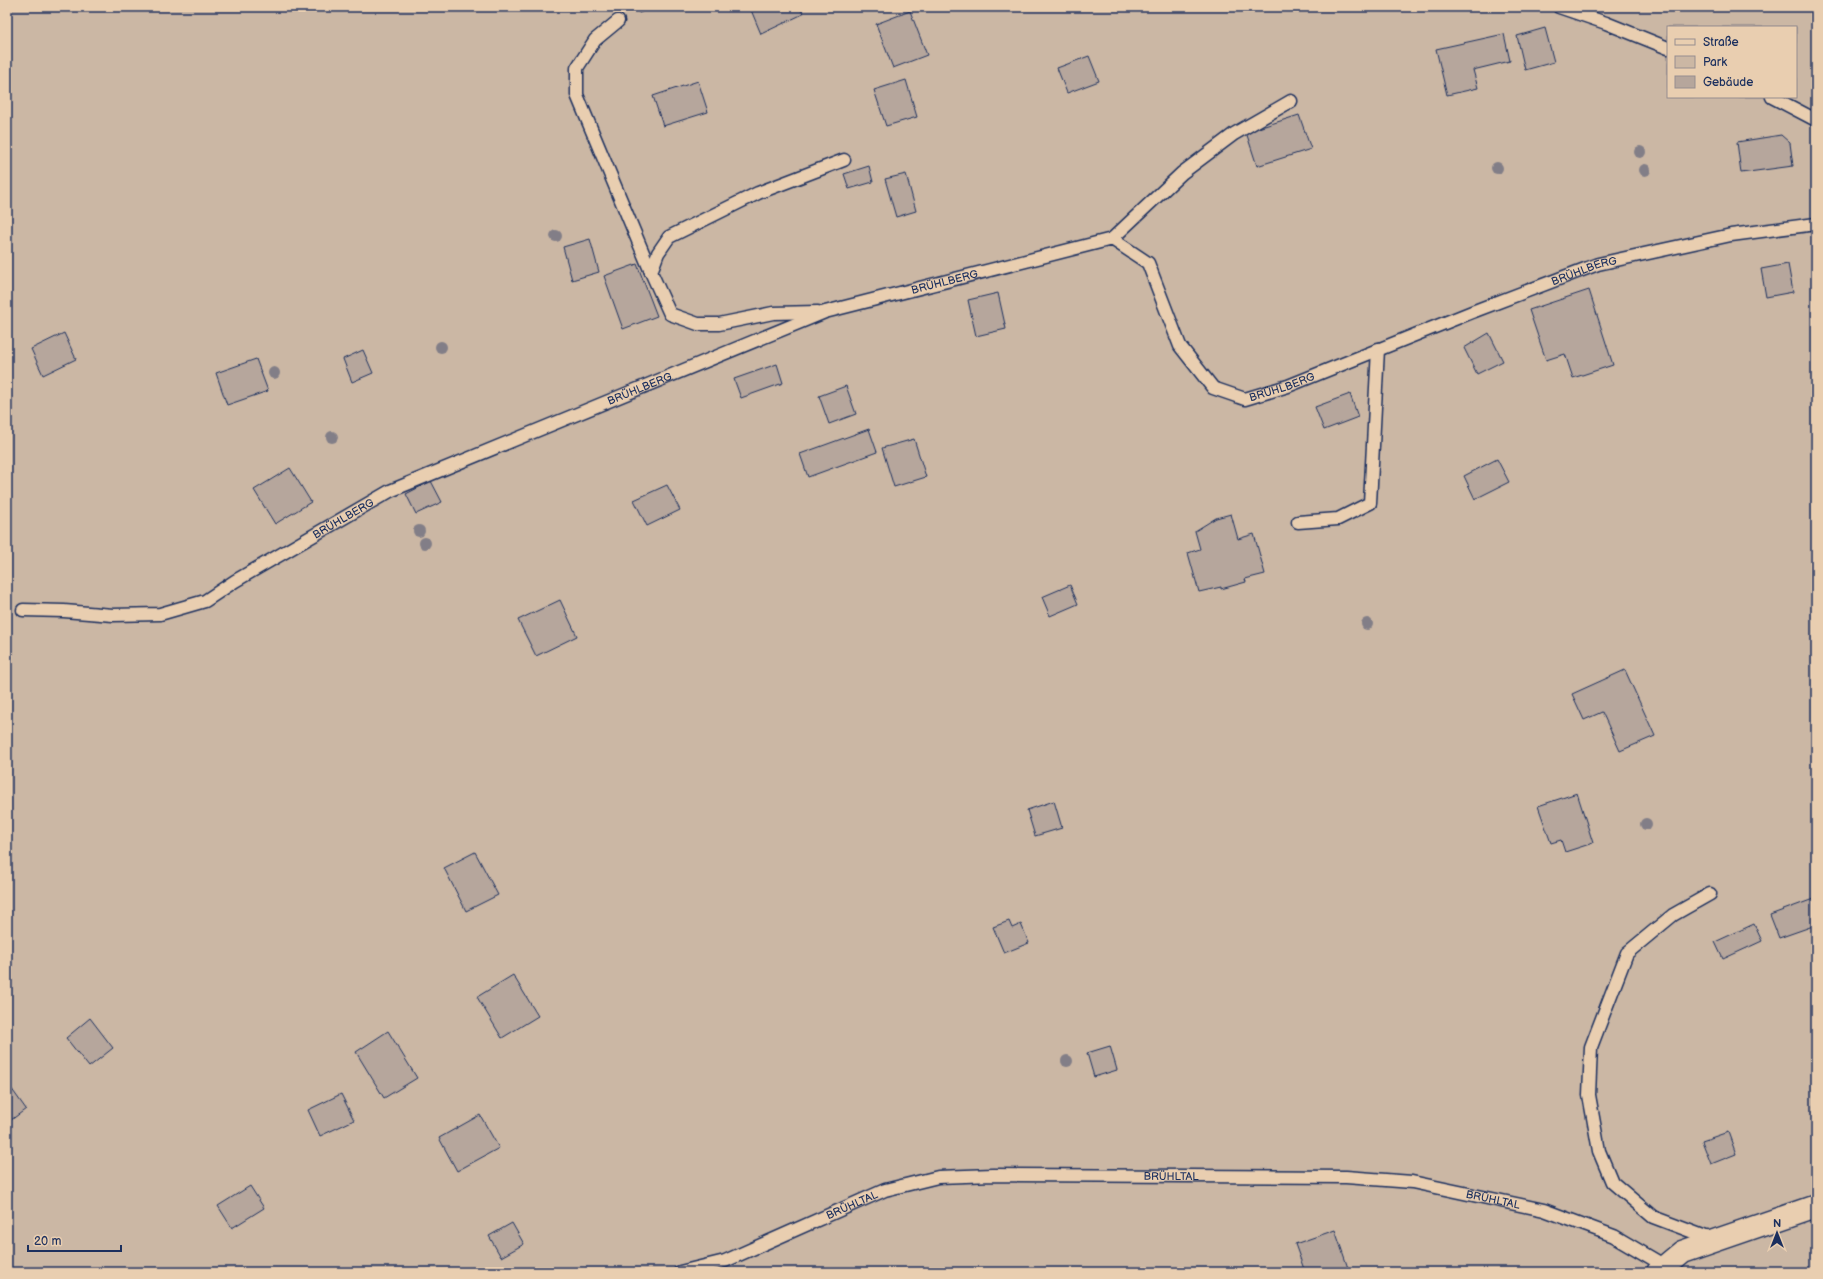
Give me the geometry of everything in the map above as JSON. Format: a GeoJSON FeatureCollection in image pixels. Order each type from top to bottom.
{"type":"FeatureCollection","features":[{"type":"Feature","properties":{"kind":"street","name":"BRÜHLTAL"},"geometry":{"type":"LineString","coordinates":[[1662,1269],[1682,1252],[1816,1206]]}},
{"type":"Feature","properties":{"kind":"lane"},"geometry":{"type":"LineString","coordinates":[[1559,7],[1606,23],[1667,48]]}},
{"type":"Feature","properties":{"kind":"lane"},"geometry":{"type":"LineString","coordinates":[[618,21],[595,40],[577,68],[577,95],[670,314],[698,324],[719,324],[773,313],[826,312]]}},
{"type":"Feature","properties":{"kind":"lane"},"geometry":{"type":"LineString","coordinates":[[1774,98],[1816,120]]}},
{"type":"Feature","properties":{"kind":"lane"},"geometry":{"type":"LineString","coordinates":[[1112,239],[1182,173],[1234,134],[1291,100]]}},
{"type":"Feature","properties":{"kind":"lane"},"geometry":{"type":"LineString","coordinates":[[651,272],[658,253],[669,237],[758,194],[844,160]]}},
{"type":"Feature","properties":{"kind":"lane","name":"BRÜHLBERG"},"geometry":{"type":"LineString","coordinates":[[23,610],[64,611],[113,615],[160,614],[205,601],[235,581],[390,491],[826,312],[1112,239],[1148,263],[1180,346],[1213,388],[1245,399],[1288,386],[1378,349],[1598,264],[1731,234],[1816,224]]}},
{"type":"Feature","properties":{"kind":"lane"},"geometry":{"type":"LineString","coordinates":[[1298,522],[1338,519],[1370,503],[1378,349]]}},
{"type":"Feature","properties":{"kind":"lane"},"geometry":{"type":"LineString","coordinates":[[1710,894],[1673,915],[1627,953],[1591,1047],[1589,1095],[1599,1151],[1612,1182],[1653,1217],[1715,1241]]}},
{"type":"Feature","properties":{"kind":"lane","name":"BRÜHLTAL"},"geometry":{"type":"LineString","coordinates":[[680,1272],[725,1261],[886,1190],[938,1177],[993,1175],[1346,1177],[1412,1182],[1544,1210],[1614,1236],[1662,1269]]}},
{"type":"Feature","properties":{"kind":"green space"},"geometry":{"type":"Polygon","coordinates":[[[7,7],[1816,7],[1816,1272],[7,1272],[7,7]]]}},
{"type":"Feature","properties":{"kind":"building"},"geometry":{"type":"Polygon","coordinates":[[[637,7],[654,7],[639,13],[637,7]]]}},
{"type":"Feature","properties":{"kind":"building"},"geometry":{"type":"Polygon","coordinates":[[[757,7],[800,7],[803,14],[761,34],[751,10],[757,7]]]}},
{"type":"Feature","properties":{"kind":"building"},"geometry":{"type":"Polygon","coordinates":[[[910,11],[927,55],[893,68],[876,24],[910,11]]]}},
{"type":"Feature","properties":{"kind":"building"},"geometry":{"type":"Polygon","coordinates":[[[1545,28],[1554,62],[1525,70],[1517,36],[1545,28]]]}},
{"type":"Feature","properties":{"kind":"building"},"geometry":{"type":"Polygon","coordinates":[[[1504,34],[1510,61],[1473,70],[1478,88],[1447,95],[1436,49],[1504,34]]]}},
{"type":"Feature","properties":{"kind":"building"},"geometry":{"type":"Polygon","coordinates":[[[1089,56],[1099,81],[1067,93],[1057,68],[1089,56]]]}},
{"type":"Feature","properties":{"kind":"building"},"geometry":{"type":"Polygon","coordinates":[[[906,80],[917,117],[886,126],[874,90],[906,80]]]}},
{"type":"Feature","properties":{"kind":"building"},"geometry":{"type":"Polygon","coordinates":[[[698,81],[708,112],[663,126],[653,96],[698,81]]]}},
{"type":"Feature","properties":{"kind":"building"},"geometry":{"type":"Polygon","coordinates":[[[1299,115],[1311,149],[1257,166],[1246,132],[1299,115]]]}},
{"type":"Feature","properties":{"kind":"building"},"geometry":{"type":"Polygon","coordinates":[[[1781,135],[1790,143],[1793,166],[1741,173],[1737,142],[1781,135]]]}},
{"type":"Feature","properties":{"kind":"building"},"geometry":{"type":"Polygon","coordinates":[[[869,166],[873,182],[849,189],[844,174],[869,166]]]}},
{"type":"Feature","properties":{"kind":"building"},"geometry":{"type":"Polygon","coordinates":[[[906,174],[916,211],[896,217],[885,179],[906,174]]]}},
{"type":"Feature","properties":{"kind":"building"},"geometry":{"type":"Polygon","coordinates":[[[590,239],[599,272],[572,280],[563,247],[590,239]]]}},
{"type":"Feature","properties":{"kind":"building"},"geometry":{"type":"Polygon","coordinates":[[[637,264],[657,316],[623,329],[604,276],[637,264]]]}},
{"type":"Feature","properties":{"kind":"building"},"geometry":{"type":"Polygon","coordinates":[[[1788,264],[1793,292],[1766,297],[1761,269],[1788,264]]]}},
{"type":"Feature","properties":{"kind":"building"},"geometry":{"type":"Polygon","coordinates":[[[1589,290],[1613,365],[1573,378],[1565,354],[1546,360],[1529,310],[1589,290]]]}},
{"type":"Feature","properties":{"kind":"building"},"geometry":{"type":"Polygon","coordinates":[[[998,293],[1006,329],[976,336],[968,300],[998,293]]]}},
{"type":"Feature","properties":{"kind":"building"},"geometry":{"type":"Polygon","coordinates":[[[64,333],[76,359],[43,375],[31,349],[64,333]]]}},
{"type":"Feature","properties":{"kind":"building"},"geometry":{"type":"Polygon","coordinates":[[[1489,333],[1503,361],[1477,374],[1464,348],[1489,333]]]}},
{"type":"Feature","properties":{"kind":"building"},"geometry":{"type":"Polygon","coordinates":[[[363,350],[373,373],[352,382],[343,359],[363,350]]]}},
{"type":"Feature","properties":{"kind":"building"},"geometry":{"type":"Polygon","coordinates":[[[256,359],[268,391],[227,405],[216,373],[256,359]]]}},
{"type":"Feature","properties":{"kind":"building"},"geometry":{"type":"Polygon","coordinates":[[[777,364],[783,383],[741,398],[734,379],[777,364]]]}},
{"type":"Feature","properties":{"kind":"building"},"geometry":{"type":"Polygon","coordinates":[[[846,386],[856,414],[829,424],[819,396],[846,386]]]}},
{"type":"Feature","properties":{"kind":"building"},"geometry":{"type":"Polygon","coordinates":[[[1350,394],[1358,417],[1324,430],[1315,407],[1350,394]]]}},
{"type":"Feature","properties":{"kind":"building"},"geometry":{"type":"Polygon","coordinates":[[[869,429],[877,452],[808,477],[800,454],[869,429]]]}},
{"type":"Feature","properties":{"kind":"building"},"geometry":{"type":"Polygon","coordinates":[[[914,439],[926,477],[894,487],[882,448],[914,439]]]}},
{"type":"Feature","properties":{"kind":"building"},"geometry":{"type":"Polygon","coordinates":[[[1497,459],[1509,482],[1475,499],[1464,476],[1497,459]]]}},
{"type":"Feature","properties":{"kind":"building"},"geometry":{"type":"Polygon","coordinates":[[[290,468],[311,502],[275,524],[254,490],[290,468]]]}},
{"type":"Feature","properties":{"kind":"building"},"geometry":{"type":"Polygon","coordinates":[[[431,481],[442,502],[416,514],[406,494],[431,481]]]}},
{"type":"Feature","properties":{"kind":"building"},"geometry":{"type":"Polygon","coordinates":[[[667,485],[680,510],[647,526],[634,500],[667,485]]]}},
{"type":"Feature","properties":{"kind":"building"},"geometry":{"type":"Polygon","coordinates":[[[1231,514],[1238,539],[1254,534],[1265,574],[1245,579],[1246,582],[1221,589],[1221,587],[1199,592],[1188,553],[1200,549],[1195,531],[1216,518],[1231,514]]]}},
{"type":"Feature","properties":{"kind":"building"},"geometry":{"type":"Polygon","coordinates":[[[1070,585],[1078,604],[1050,616],[1042,597],[1070,585]]]}},
{"type":"Feature","properties":{"kind":"building"},"geometry":{"type":"Polygon","coordinates":[[[560,600],[577,636],[536,656],[518,620],[560,600]]]}},
{"type":"Feature","properties":{"kind":"building"},"geometry":{"type":"Polygon","coordinates":[[[1625,670],[1655,736],[1620,751],[1602,712],[1584,720],[1572,694],[1625,670]]]}},
{"type":"Feature","properties":{"kind":"building"},"geometry":{"type":"Polygon","coordinates":[[[1577,793],[1593,843],[1565,852],[1561,840],[1551,843],[1538,806],[1577,793]]]}},
{"type":"Feature","properties":{"kind":"building"},"geometry":{"type":"Polygon","coordinates":[[[1054,801],[1062,828],[1035,836],[1027,810],[1054,801]]]}},
{"type":"Feature","properties":{"kind":"building"},"geometry":{"type":"Polygon","coordinates":[[[475,852],[498,895],[466,911],[444,868],[475,852]]]}},
{"type":"Feature","properties":{"kind":"building"},"geometry":{"type":"Polygon","coordinates":[[[1816,898],[1816,925],[1779,938],[1770,915],[1816,898]]]}},
{"type":"Feature","properties":{"kind":"building"},"geometry":{"type":"Polygon","coordinates":[[[1009,921],[1012,928],[1021,924],[1029,943],[1004,953],[993,927],[1009,921]]]}},
{"type":"Feature","properties":{"kind":"building"},"geometry":{"type":"Polygon","coordinates":[[[1754,924],[1762,941],[1723,959],[1715,942],[1754,924]]]}},
{"type":"Feature","properties":{"kind":"building"},"geometry":{"type":"Polygon","coordinates":[[[513,975],[538,1016],[502,1038],[477,997],[513,975]]]}},
{"type":"Feature","properties":{"kind":"building"},"geometry":{"type":"Polygon","coordinates":[[[90,1018],[113,1048],[89,1067],[66,1038],[90,1018]]]}},
{"type":"Feature","properties":{"kind":"building"},"geometry":{"type":"Polygon","coordinates":[[[388,1031],[417,1078],[384,1098],[356,1052],[388,1031]]]}},
{"type":"Feature","properties":{"kind":"building"},"geometry":{"type":"Polygon","coordinates":[[[1110,1046],[1117,1070],[1094,1077],[1087,1053],[1110,1046]]]}},
{"type":"Feature","properties":{"kind":"building"},"geometry":{"type":"Polygon","coordinates":[[[11,1088],[26,1109],[7,1123],[7,1091],[11,1088]]]}},
{"type":"Feature","properties":{"kind":"building"},"geometry":{"type":"Polygon","coordinates":[[[341,1094],[354,1120],[320,1136],[308,1110],[341,1094]]]}},
{"type":"Feature","properties":{"kind":"building"},"geometry":{"type":"Polygon","coordinates":[[[480,1115],[499,1148],[457,1171],[439,1138],[480,1115]]]}},
{"type":"Feature","properties":{"kind":"building"},"geometry":{"type":"Polygon","coordinates":[[[1728,1132],[1736,1154],[1711,1164],[1702,1141],[1728,1132]]]}},
{"type":"Feature","properties":{"kind":"building"},"geometry":{"type":"Polygon","coordinates":[[[250,1186],[264,1208],[232,1228],[218,1206],[250,1186]]]}},
{"type":"Feature","properties":{"kind":"building"},"geometry":{"type":"Polygon","coordinates":[[[512,1223],[524,1244],[501,1257],[489,1236],[512,1223]]]}},
{"type":"Feature","properties":{"kind":"building"},"geometry":{"type":"Polygon","coordinates":[[[1335,1230],[1349,1271],[1305,1272],[1295,1244],[1335,1230]]]}}]}
